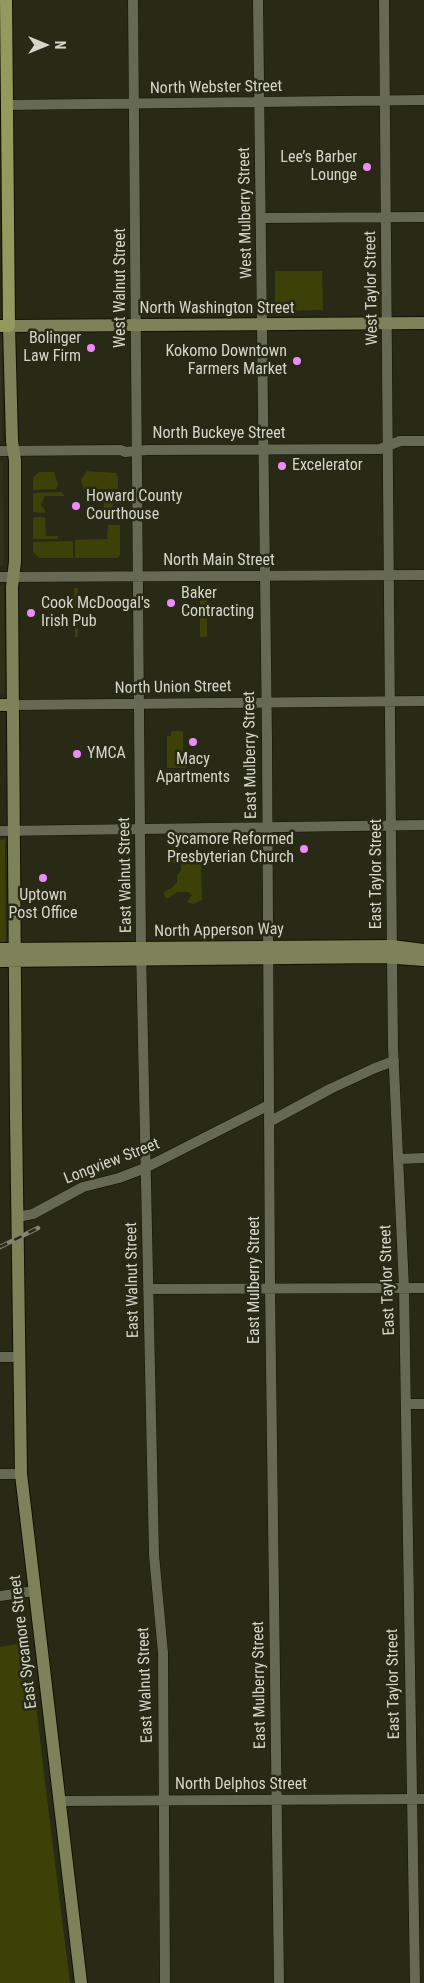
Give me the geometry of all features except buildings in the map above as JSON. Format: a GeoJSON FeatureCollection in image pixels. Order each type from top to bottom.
{"type":"FeatureCollection","features":[{"type":"Feature","properties":{"kind":"main road"},"geometry":{"type":"LineString","coordinates":[[5,326],[8,216],[6,0]]}},
{"type":"Feature","properties":{"kind":"main road"},"geometry":{"type":"LineString","coordinates":[[0,279],[0,264],[8,216]]}},
{"type":"Feature","properties":{"kind":"main road","name":"North Washington Street"},"geometry":{"type":"LineString","coordinates":[[5,326],[424,323]]}},
{"type":"Feature","properties":{"kind":"main road","name":"East Sycamore Street"},"geometry":{"type":"LineString","coordinates":[[5,326],[6,451],[15,460],[13,705],[17,1217],[22,1474],[34,1591],[81,1983]]}},
{"type":"Feature","properties":{"kind":"main road"},"geometry":{"type":"LineString","coordinates":[[0,705],[13,705]]}},
{"type":"Feature","properties":{"kind":"main road"},"geometry":{"type":"LineString","coordinates":[[0,949],[15,955]]}},
{"type":"Feature","properties":{"kind":"main road","name":"North Apperson Way"},"geometry":{"type":"LineString","coordinates":[[15,955],[424,950]]}},
{"type":"Feature","properties":{"kind":"main road","name":"North Apperson Way"},"geometry":{"type":"LineString","coordinates":[[392,951],[424,960]]}},
{"type":"Feature","properties":{"kind":"main road"},"geometry":{"type":"LineString","coordinates":[[0,961],[15,955]]}},
{"type":"Feature","properties":{"kind":"street","name":"West Walnut Street"},"geometry":{"type":"LineString","coordinates":[[133,0],[137,576]]}},
{"type":"Feature","properties":{"kind":"street","name":"West Mulberry Street"},"geometry":{"type":"LineString","coordinates":[[258,0],[264,577]]}},
{"type":"Feature","properties":{"kind":"street","name":"West Taylor Street"},"geometry":{"type":"LineString","coordinates":[[384,0],[390,575]]}},
{"type":"Feature","properties":{"kind":"street","name":"North Webster Street"},"geometry":{"type":"LineString","coordinates":[[8,105],[424,100]]}},
{"type":"Feature","properties":{"kind":"street"},"geometry":{"type":"LineString","coordinates":[[261,218],[424,217]]}},
{"type":"Feature","properties":{"kind":"street","name":"North Buckeye Street"},"geometry":{"type":"LineString","coordinates":[[6,451],[121,450],[125,452],[137,450],[380,449],[400,441],[424,441]]}},
{"type":"Feature","properties":{"kind":"street","name":"East Taylor Street"},"geometry":{"type":"LineString","coordinates":[[390,575],[392,951],[394,1061],[404,1288],[415,1983]]}},
{"type":"Feature","properties":{"kind":"street","name":"North Main Street"},"geometry":{"type":"LineString","coordinates":[[0,577],[424,575]]}},
{"type":"Feature","properties":{"kind":"street","name":"East Walnut Street"},"geometry":{"type":"LineString","coordinates":[[137,576],[142,954],[154,1555],[163,1653],[165,1983]]}},
{"type":"Feature","properties":{"kind":"street","name":"East Mulberry Street"},"geometry":{"type":"LineString","coordinates":[[264,577],[270,1288],[279,1983]]}},
{"type":"Feature","properties":{"kind":"street","name":"North Union Street"},"geometry":{"type":"LineString","coordinates":[[13,705],[424,701]]}},
{"type":"Feature","properties":{"kind":"street"},"geometry":{"type":"LineString","coordinates":[[0,831],[424,825]]}},
{"type":"Feature","properties":{"kind":"street"},"geometry":{"type":"LineString","coordinates":[[269,1122],[330,1089],[394,1061]]}},
{"type":"Feature","properties":{"kind":"street","name":"Longview Street"},"geometry":{"type":"LineString","coordinates":[[17,1217],[33,1214],[83,1187],[119,1178],[146,1168],[269,1105]]}},
{"type":"Feature","properties":{"kind":"street"},"geometry":{"type":"LineString","coordinates":[[398,1159],[424,1158]]}},
{"type":"Feature","properties":{"kind":"street"},"geometry":{"type":"LineString","coordinates":[[148,1289],[424,1288]]}},
{"type":"Feature","properties":{"kind":"street"},"geometry":{"type":"LineString","coordinates":[[0,1357],[19,1357]]}},
{"type":"Feature","properties":{"kind":"street"},"geometry":{"type":"LineString","coordinates":[[406,1404],[424,1404]]}},
{"type":"Feature","properties":{"kind":"street"},"geometry":{"type":"LineString","coordinates":[[0,1474],[22,1474]]}},
{"type":"Feature","properties":{"kind":"street"},"geometry":{"type":"LineString","coordinates":[[0,1596],[34,1591]]}},
{"type":"Feature","properties":{"kind":"street","name":"North Delphos Street"},"geometry":{"type":"LineString","coordinates":[[59,1802],[424,1799]]}},
{"type":"Feature","properties":{"kind":"shaded area"},"geometry":{"type":"Polygon","coordinates":[[[275,271],[322,271],[323,310],[275,311],[275,271]]]}},
{"type":"Feature","properties":{"kind":"shaded area"},"geometry":{"type":"Polygon","coordinates":[[[0,337],[2,337],[2,441],[0,441],[0,337]]]}},
{"type":"Feature","properties":{"kind":"shaded area"},"geometry":{"type":"Polygon","coordinates":[[[0,462],[3,462],[4,566],[0,566],[0,462]]]}},
{"type":"Feature","properties":{"kind":"shaded area"},"geometry":{"type":"Polygon","coordinates":[[[87,471],[116,473],[118,489],[84,489],[81,480],[87,471]]]}},
{"type":"Feature","properties":{"kind":"shaded area"},"geometry":{"type":"Polygon","coordinates":[[[39,472],[54,472],[58,484],[56,489],[33,490],[33,478],[39,472]]]}},
{"type":"Feature","properties":{"kind":"shaded area"},"geometry":{"type":"Polygon","coordinates":[[[61,492],[65,496],[45,496],[41,505],[45,513],[33,512],[33,493],[61,492]]]}},
{"type":"Feature","properties":{"kind":"shaded area"},"geometry":{"type":"Polygon","coordinates":[[[86,492],[118,492],[118,504],[112,501],[113,506],[109,510],[110,513],[104,513],[104,495],[86,495],[86,492]]]}},
{"type":"Feature","properties":{"kind":"shaded area"},"geometry":{"type":"Polygon","coordinates":[[[45,517],[46,536],[58,536],[58,539],[33,539],[33,518],[45,517]]]}},
{"type":"Feature","properties":{"kind":"shaded area"},"geometry":{"type":"Polygon","coordinates":[[[108,525],[120,525],[120,555],[117,558],[75,558],[75,540],[107,539],[108,525]]]}},
{"type":"Feature","properties":{"kind":"shaded area"},"geometry":{"type":"Polygon","coordinates":[[[73,541],[73,558],[39,558],[33,552],[33,542],[73,541]]]}},
{"type":"Feature","properties":{"kind":"shaded area"},"geometry":{"type":"Polygon","coordinates":[[[0,586],[4,586],[5,693],[0,693],[0,586]]]}},
{"type":"Feature","properties":{"kind":"shaded area"},"geometry":{"type":"Polygon","coordinates":[[[74,588],[78,588],[78,637],[75,637],[74,588]]]}},
{"type":"Feature","properties":{"kind":"shaded area"},"geometry":{"type":"Polygon","coordinates":[[[200,589],[207,589],[207,637],[200,637],[200,589]]]}},
{"type":"Feature","properties":{"kind":"shaded area"},"geometry":{"type":"Polygon","coordinates":[[[171,731],[183,731],[183,761],[187,761],[186,768],[167,768],[167,736],[171,736],[171,731]]]}},
{"type":"Feature","properties":{"kind":"shaded area"},"geometry":{"type":"Polygon","coordinates":[[[6,839],[6,941],[4,945],[0,946],[0,840],[6,839]]]}},
{"type":"Feature","properties":{"kind":"shaded area"},"geometry":{"type":"Polygon","coordinates":[[[174,854],[185,854],[186,857],[201,859],[202,900],[194,904],[187,902],[192,895],[188,892],[177,892],[169,898],[165,898],[164,892],[173,887],[177,882],[177,875],[181,871],[181,864],[172,863],[174,854]]]}},
{"type":"Feature","properties":{"kind":"shaded area"},"geometry":{"type":"Polygon","coordinates":[[[29,1642],[70,1983],[0,1983],[0,1647],[29,1642]]]}},
{"type":"Feature","properties":{"kind":"railway"},"geometry":{"type":"LineString","coordinates":[[0,1247],[38,1228]]}},
{"type":"Feature","properties":{"kind":"place","name":"Lee’s Barber Lounge"},"geometry":{"type":"Point","coordinates":[367,167]}},
{"type":"Feature","properties":{"kind":"place","name":"Bolinger Law Firm"},"geometry":{"type":"Point","coordinates":[91,348]}},
{"type":"Feature","properties":{"kind":"place","name":"Kokomo Downtown Farmers Market"},"geometry":{"type":"Point","coordinates":[297,361]}},
{"type":"Feature","properties":{"kind":"place","name":"Excelerator"},"geometry":{"type":"Point","coordinates":[282,466]}},
{"type":"Feature","properties":{"kind":"place","name":"Howard County Courthouse"},"geometry":{"type":"Point","coordinates":[76,506]}},
{"type":"Feature","properties":{"kind":"place","name":"Baker Contracting"},"geometry":{"type":"Point","coordinates":[171,603]}},
{"type":"Feature","properties":{"kind":"place","name":"Cook McDoogal's Irish Pub"},"geometry":{"type":"Point","coordinates":[31,613]}},
{"type":"Feature","properties":{"kind":"place","name":"Macy Apartments"},"geometry":{"type":"Point","coordinates":[193,742]}},
{"type":"Feature","properties":{"kind":"place","name":"YMCA"},"geometry":{"type":"Point","coordinates":[77,754]}},
{"type":"Feature","properties":{"kind":"place","name":"Sycamore Reformed Presbyterian Church"},"geometry":{"type":"Point","coordinates":[304,849]}},
{"type":"Feature","properties":{"kind":"place","name":"Uptown Post Office"},"geometry":{"type":"Point","coordinates":[43,878]}}]}
